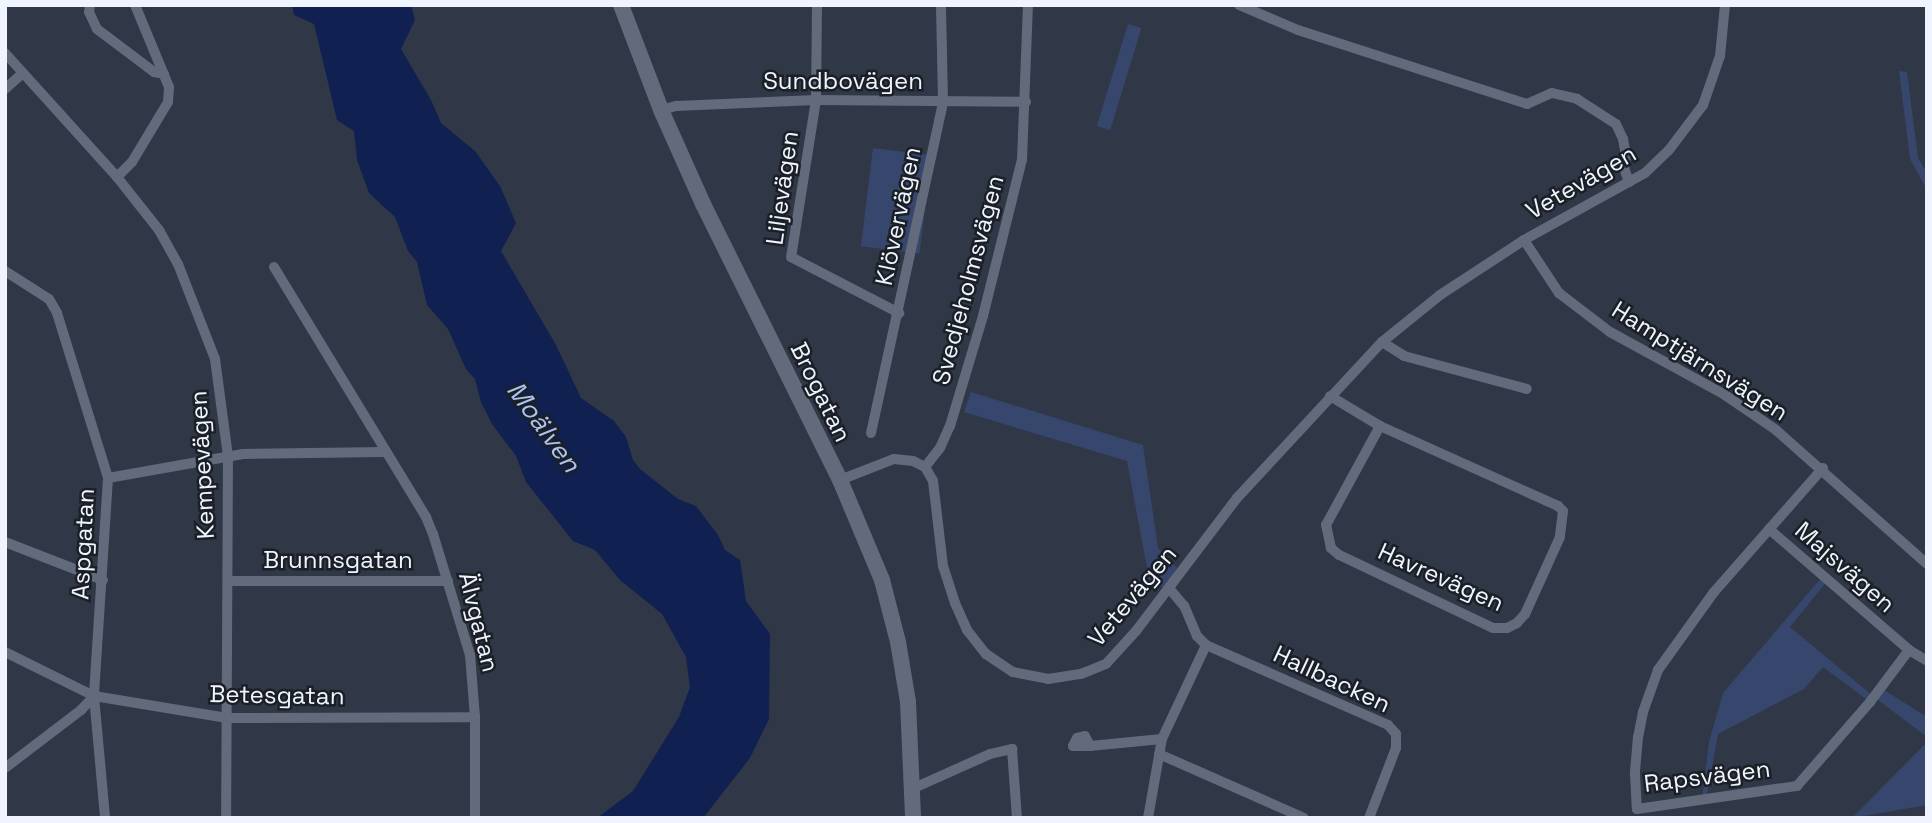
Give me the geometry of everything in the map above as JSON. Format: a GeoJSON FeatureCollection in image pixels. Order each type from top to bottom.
{"type":"FeatureCollection","features":[{"type":"Feature","properties":{"kind":"main road","name":"Brogatan"},"geometry":{"type":"LineString","coordinates":[[621,5],[661,110],[703,204],[839,480],[882,580],[898,642],[908,702],[914,788],[913,818]]}},
{"type":"Feature","properties":{"kind":"street"},"geometry":{"type":"LineString","coordinates":[[90,5],[91,20],[97,29],[154,72],[164,75]]}},
{"type":"Feature","properties":{"kind":"street"},"geometry":{"type":"LineString","coordinates":[[117,177],[132,162],[167,102],[169,86],[135,5]]}},
{"type":"Feature","properties":{"kind":"street","name":"Liljevägen"},"geometry":{"type":"LineString","coordinates":[[817,5],[816,100],[791,257],[899,313]]}},
{"type":"Feature","properties":{"kind":"street","name":"Klövervägen"},"geometry":{"type":"LineString","coordinates":[[872,433],[943,102],[941,5]]}},
{"type":"Feature","properties":{"kind":"street","name":"Svedjeholmsvägen"},"geometry":{"type":"LineString","coordinates":[[925,467],[940,448],[950,426],[983,316],[1022,160],[1028,5]]}},
{"type":"Feature","properties":{"kind":"street"},"geometry":{"type":"LineString","coordinates":[[1238,5],[1298,30],[1527,104],[1552,93],[1577,99],[1616,124],[1623,139],[1626,156],[1624,168],[1629,182]]}},
{"type":"Feature","properties":{"kind":"street","name":"Vetevägen"},"geometry":{"type":"LineString","coordinates":[[925,467],[933,481],[943,566],[955,603],[967,630],[986,654],[1013,672],[1048,679],[1081,674],[1106,664],[1169,588],[1237,498],[1382,342],[1440,295],[1524,240],[1629,182],[1669,150],[1703,105],[1720,56],[1725,5]]}},
{"type":"Feature","properties":{"kind":"street","name":"Kempevägen"},"geometry":{"type":"LineString","coordinates":[[5,54],[117,177],[159,230],[178,264],[215,359],[228,456],[226,818]]}},
{"type":"Feature","properties":{"kind":"street"},"geometry":{"type":"LineString","coordinates":[[5,89],[23,73]]}},
{"type":"Feature","properties":{"kind":"street","name":"Sundbovägen"},"geometry":{"type":"LineString","coordinates":[[661,110],[677,106],[816,100],[1026,103]]}},
{"type":"Feature","properties":{"kind":"street","name":"Hamptjärnsvägen"},"geometry":{"type":"LineString","coordinates":[[1524,240],[1559,293],[1610,332],[1722,393],[1776,430],[1823,468],[1927,565]]}},
{"type":"Feature","properties":{"kind":"street","name":"Älvgatan"},"geometry":{"type":"LineString","coordinates":[[274,267],[384,452],[426,517],[470,655],[475,717],[475,818]]}},
{"type":"Feature","properties":{"kind":"street","name":"Aspgatan"},"geometry":{"type":"LineString","coordinates":[[5,271],[49,299],[57,313],[108,478],[93,696],[105,818]]}},
{"type":"Feature","properties":{"kind":"street"},"geometry":{"type":"LineString","coordinates":[[1382,342],[1404,356],[1527,389]]}},
{"type":"Feature","properties":{"kind":"street","name":"Havrevägen"},"geometry":{"type":"LineString","coordinates":[[1330,396],[1380,426],[1558,506],[1563,511],[1560,537],[1525,614],[1517,623],[1507,628],[1493,628],[1339,555],[1331,548],[1326,525],[1380,426]]}},
{"type":"Feature","properties":{"kind":"street"},"geometry":{"type":"LineString","coordinates":[[108,478],[228,456],[384,452]]}},
{"type":"Feature","properties":{"kind":"street"},"geometry":{"type":"LineString","coordinates":[[839,480],[894,459],[913,461],[925,467]]}},
{"type":"Feature","properties":{"kind":"street","name":"Rapsvägen"},"geometry":{"type":"LineString","coordinates":[[1823,468],[1714,592],[1658,670],[1643,712],[1638,737],[1635,774],[1637,809],[1797,786],[1870,702],[1909,650]]}},
{"type":"Feature","properties":{"kind":"street","name":"Majsvägen"},"geometry":{"type":"LineString","coordinates":[[1769,529],[1909,650],[1927,661]]}},
{"type":"Feature","properties":{"kind":"street"},"geometry":{"type":"LineString","coordinates":[[5,542],[103,580]]}},
{"type":"Feature","properties":{"kind":"street","name":"Brunnsgatan"},"geometry":{"type":"LineString","coordinates":[[228,581],[448,581]]}},
{"type":"Feature","properties":{"kind":"street"},"geometry":{"type":"LineString","coordinates":[[1148,818],[1162,739],[1206,645],[1197,636],[1184,606],[1169,588]]}},
{"type":"Feature","properties":{"kind":"street","name":"Hallbacken"},"geometry":{"type":"LineString","coordinates":[[1206,645],[1388,725],[1396,734],[1396,748],[1369,818]]}},
{"type":"Feature","properties":{"kind":"street","name":"Betesgatan"},"geometry":{"type":"LineString","coordinates":[[5,652],[93,696],[227,718],[475,717]]}},
{"type":"Feature","properties":{"kind":"street"},"geometry":{"type":"LineString","coordinates":[[5,768],[81,710],[93,696]]}},
{"type":"Feature","properties":{"kind":"street"},"geometry":{"type":"LineString","coordinates":[[1090,746],[1162,739]]}},
{"type":"Feature","properties":{"kind":"street"},"geometry":{"type":"LineString","coordinates":[[914,788],[990,754],[1012,749],[1017,818]]}},
{"type":"Feature","properties":{"kind":"street"},"geometry":{"type":"LineString","coordinates":[[1160,754],[1304,818]]}},
{"type":"Feature","properties":{"kind":"shaded area"},"geometry":{"type":"Polygon","coordinates":[[[1128,24],[1141,28],[1110,130],[1097,126],[1128,24]]]}},
{"type":"Feature","properties":{"kind":"shaded area"},"geometry":{"type":"Polygon","coordinates":[[[1899,71],[1907,72],[1918,158],[1927,173],[1927,190],[1910,159],[1899,71]]]}},
{"type":"Feature","properties":{"kind":"shaded area"},"geometry":{"type":"Polygon","coordinates":[[[873,148],[932,155],[919,253],[861,246],[873,148]]]}},
{"type":"Feature","properties":{"kind":"shaded area"},"geometry":{"type":"Polygon","coordinates":[[[971,392],[1143,445],[1158,548],[1177,568],[1164,588],[1150,584],[1127,461],[964,412],[971,392]]]}},
{"type":"Feature","properties":{"kind":"shaded area"},"geometry":{"type":"Polygon","coordinates":[[[1822,577],[1827,581],[1790,627],[1873,696],[1881,688],[1927,717],[1927,737],[1874,697],[1870,702],[1823,667],[1804,689],[1718,734],[1706,800],[1702,800],[1709,742],[1723,693],[1822,577]]]}},
{"type":"Feature","properties":{"kind":"shaded area"},"geometry":{"type":"Polygon","coordinates":[[[1927,742],[1927,805],[1852,818],[1927,742]]]}},
{"type":"Feature","properties":{"kind":"water","name":"Moälven"},"geometry":{"type":"Polygon","coordinates":[[[292,5],[411,5],[415,20],[401,49],[431,100],[441,123],[475,151],[500,186],[516,223],[501,251],[556,345],[581,398],[614,421],[626,437],[633,460],[640,469],[678,499],[696,506],[718,535],[725,550],[740,560],[746,601],[770,634],[769,719],[750,758],[703,818],[597,818],[633,791],[679,717],[690,687],[686,657],[662,614],[620,580],[595,550],[573,541],[526,482],[516,456],[492,424],[481,402],[475,379],[466,369],[448,329],[427,305],[417,262],[408,251],[395,217],[369,193],[357,160],[354,131],[337,120],[314,24],[294,15],[292,5]]]}}]}
